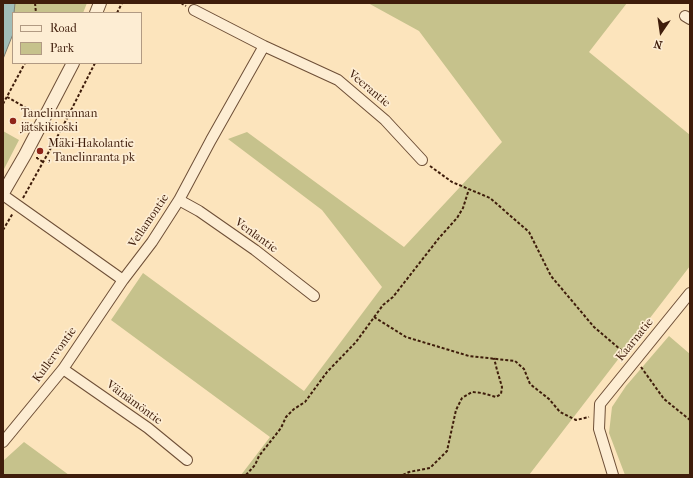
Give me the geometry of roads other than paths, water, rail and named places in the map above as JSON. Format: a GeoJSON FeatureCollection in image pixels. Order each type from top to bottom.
{"type":"FeatureCollection","features":[{"type":"Feature","properties":{"kind":"street","name":"Veerantie"},"geometry":{"type":"LineString","coordinates":[[194,10],[264,46],[338,80],[385,120],[422,160]]}},
{"type":"Feature","properties":{"kind":"street","name":"Vellamontie"},"geometry":{"type":"LineString","coordinates":[[123,280],[152,242],[179,200],[210,140],[264,46]]}},
{"type":"Feature","properties":{"kind":"street"},"geometry":{"type":"LineString","coordinates":[[72,64],[3,194],[123,280]]}},
{"type":"Feature","properties":{"kind":"street","name":"Venlantie"},"geometry":{"type":"LineString","coordinates":[[179,200],[199,211],[314,296]]}},
{"type":"Feature","properties":{"kind":"street","name":"Kullervontie"},"geometry":{"type":"LineString","coordinates":[[3,442],[63,369],[123,280]]}},
{"type":"Feature","properties":{"kind":"street","name":"Kaarnatie"},"geometry":{"type":"LineString","coordinates":[[613,475],[599,429],[599,409],[635,361],[690,293]]}},
{"type":"Feature","properties":{"kind":"street","name":"Väinämöntie"},"geometry":{"type":"LineString","coordinates":[[63,369],[148,428],[187,460]]}},
{"type":"Feature","properties":{"kind":"water"},"geometry":{"type":"Polygon","coordinates":[[[3,3],[15,3],[14,12],[12,12],[12,36],[3,59],[3,3]]]}},
{"type":"Feature","properties":{"kind":"place","name":"Tanelinrannan jätskikioski"},"geometry":{"type":"Point","coordinates":[13,121]}},
{"type":"Feature","properties":{"kind":"place","name":"Mäki-Hakolantie , Tanelinranta pk"},"geometry":{"type":"Point","coordinates":[40,151]}}]}
